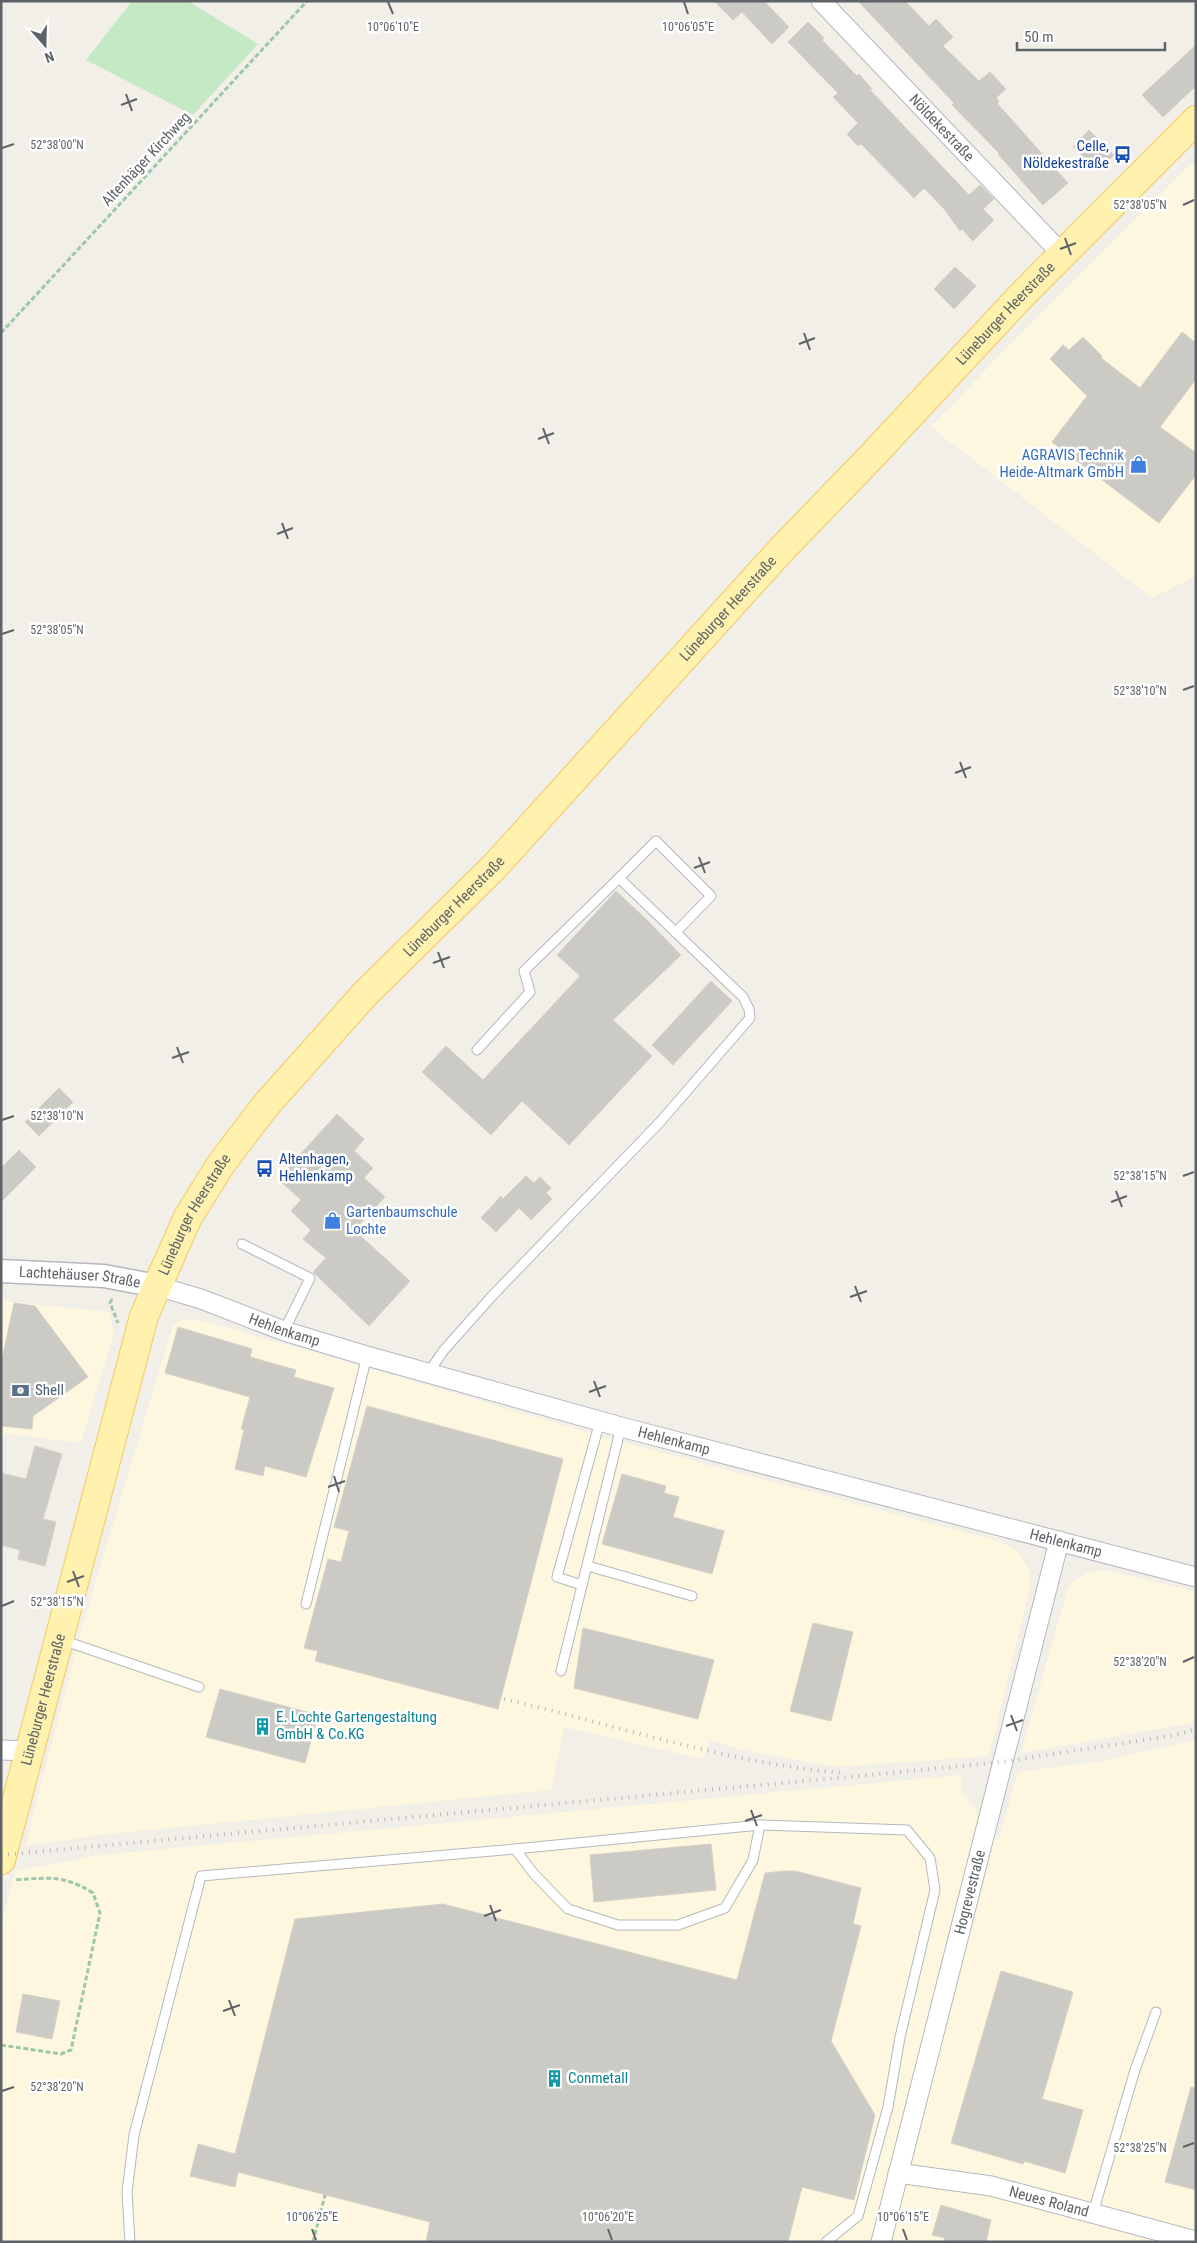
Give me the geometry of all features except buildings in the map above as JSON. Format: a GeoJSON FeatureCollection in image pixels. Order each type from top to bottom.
{"type":"FeatureCollection","features":[{"type":"Feature","properties":{"kind":"main road","name":"Lüneburger Heerstraße"},"geometry":{"type":"LineString","coordinates":[[5,1870],[30,1750],[144,1316],[193,1210],[221,1164],[266,1105],[365,994],[494,866],[782,548],[1062,254],[1196,120]]}},
{"type":"Feature","properties":{"kind":"street","name":"Nöldekestraße"},"geometry":{"type":"LineString","coordinates":[[821,1],[1062,254]]}},
{"type":"Feature","properties":{"kind":"street","name":"Lachtehäuser Straße"},"geometry":{"type":"LineString","coordinates":[[1,1271],[104,1276],[157,1286]]}},
{"type":"Feature","properties":{"kind":"street","name":"Hehlenkamp"},"geometry":{"type":"LineString","coordinates":[[157,1286],[201,1299],[284,1331],[367,1356],[621,1427],[1196,1577]]}},
{"type":"Feature","properties":{"kind":"street","name":"Hogrevestraße"},"geometry":{"type":"LineString","coordinates":[[882,2242],[1059,1541]]}},
{"type":"Feature","properties":{"kind":"street"},"geometry":{"type":"LineString","coordinates":[[1,1750],[30,1750]]}},
{"type":"Feature","properties":{"kind":"street","name":"Neues Roland"},"geometry":{"type":"LineString","coordinates":[[898,2173],[991,2186],[1196,2241]]}},
{"type":"Feature","properties":{"kind":"lane"},"geometry":{"type":"LineString","coordinates":[[477,1050],[530,992],[524,971],[656,841],[710,896],[676,932]]}},
{"type":"Feature","properties":{"kind":"lane"},"geometry":{"type":"LineString","coordinates":[[428,1373],[444,1350],[493,1295],[660,1122],[750,1018],[743,997],[619,878]]}},
{"type":"Feature","properties":{"kind":"lane"},"geometry":{"type":"LineString","coordinates":[[242,1244],[310,1278],[284,1331]]}},
{"type":"Feature","properties":{"kind":"lane"},"geometry":{"type":"LineString","coordinates":[[306,1604],[367,1356]]}},
{"type":"Feature","properties":{"kind":"lane"},"geometry":{"type":"LineString","coordinates":[[582,1585],[557,1577],[600,1421]]}},
{"type":"Feature","properties":{"kind":"lane"},"geometry":{"type":"LineString","coordinates":[[561,1671],[621,1427]]}},
{"type":"Feature","properties":{"kind":"lane"},"geometry":{"type":"LineString","coordinates":[[588,1566],[692,1596]]}},
{"type":"Feature","properties":{"kind":"lane"},"geometry":{"type":"LineString","coordinates":[[59,1639],[199,1687]]}},
{"type":"Feature","properties":{"kind":"lane"},"geometry":{"type":"LineString","coordinates":[[515,1850],[534,1874],[568,1909],[618,1926],[678,1925],[725,1908],[753,1860],[760,1825]]}},
{"type":"Feature","properties":{"kind":"lane"},"geometry":{"type":"LineString","coordinates":[[130,2242],[127,2192],[134,2135],[201,1876],[515,1850],[760,1825],[907,1830],[930,1858],[935,1890],[900,2037],[885,2116],[858,2216],[826,2242]]}},
{"type":"Feature","properties":{"kind":"lane"},"geometry":{"type":"LineString","coordinates":[[1093,2213],[1135,2070],[1156,2012]]}},
{"type":"Feature","properties":{"kind":"path","name":"Altenhäger Kirchweg"},"geometry":{"type":"LineString","coordinates":[[1,333],[307,1]]}},
{"type":"Feature","properties":{"kind":"path"},"geometry":{"type":"LineString","coordinates":[[1,2044],[61,2054],[71,2050],[100,1913],[93,1893],[76,1882],[5,1870]]}},
{"type":"Feature","properties":{"kind":"path"},"geometry":{"type":"LineString","coordinates":[[313,2242],[325,2195]]}},
{"type":"Feature","properties":{"kind":"shaded area"},"geometry":{"type":"Polygon","coordinates":[[[1192,163],[1196,168],[1196,576],[1152,598],[931,427],[996,359],[1192,163]]]}},
{"type":"Feature","properties":{"kind":"shaded area"},"geometry":{"type":"Polygon","coordinates":[[[1,1301],[109,1312],[114,1333],[81,1443],[1,1433],[1,1301]]]}},
{"type":"Feature","properties":{"kind":"shaded area"},"geometry":{"type":"Polygon","coordinates":[[[183,1319],[208,1322],[636,1446],[994,1540],[1017,1550],[1029,1570],[1030,1587],[989,1756],[838,1767],[742,1750],[711,1740],[702,1759],[564,1727],[551,1790],[100,1835],[25,1846],[83,1624],[173,1325],[183,1319]]]}},
{"type":"Feature","properties":{"kind":"shaded area"},"geometry":{"type":"Polygon","coordinates":[[[1104,1570],[1196,1592],[1196,1721],[1021,1753],[1068,1588],[1073,1581],[1086,1573],[1104,1570]]]}},
{"type":"Feature","properties":{"kind":"shaded area"},"geometry":{"type":"Polygon","coordinates":[[[1196,1740],[1196,2242],[1,2242],[1,1926],[15,1871],[100,1855],[962,1775],[961,1791],[999,1839],[1018,1772],[1101,1761],[1196,1740]]]}},
{"type":"Feature","properties":{"kind":"green space"},"geometry":{"type":"Polygon","coordinates":[[[132,1],[188,1],[258,44],[193,115],[86,60],[132,1]]]}},
{"type":"Feature","properties":{"kind":"railway"},"geometry":{"type":"LineString","coordinates":[[504,1699],[714,1752],[757,1761],[843,1773]]}},
{"type":"Feature","properties":{"kind":"railway"},"geometry":{"type":"LineString","coordinates":[[1,1855],[1001,1762],[1176,1735],[1196,1729]]}},
{"type":"Feature","properties":{"kind":"place","name":"Celle, Nöldekestraße"},"geometry":{"type":"Point","coordinates":[1123,155]}},
{"type":"Feature","properties":{"kind":"place","name":"AGRAVIS Technik Heide-Altmark GmbH"},"geometry":{"type":"Point","coordinates":[1138,464]}},
{"type":"Feature","properties":{"kind":"place","name":"Altenhagen, Hehlenkamp"},"geometry":{"type":"Point","coordinates":[265,1168]}},
{"type":"Feature","properties":{"kind":"place","name":"Gartenbaumschule Lochte"},"geometry":{"type":"Point","coordinates":[332,1221]}},
{"type":"Feature","properties":{"kind":"place","name":"Shell"},"geometry":{"type":"Point","coordinates":[21,1390]}},
{"type":"Feature","properties":{"kind":"place","name":"E. Lochte Gartengestaltung GmbH & Co.KG"},"geometry":{"type":"Point","coordinates":[262,1726]}},
{"type":"Feature","properties":{"kind":"place","name":"Conmetall"},"geometry":{"type":"Point","coordinates":[554,2078]}}]}
